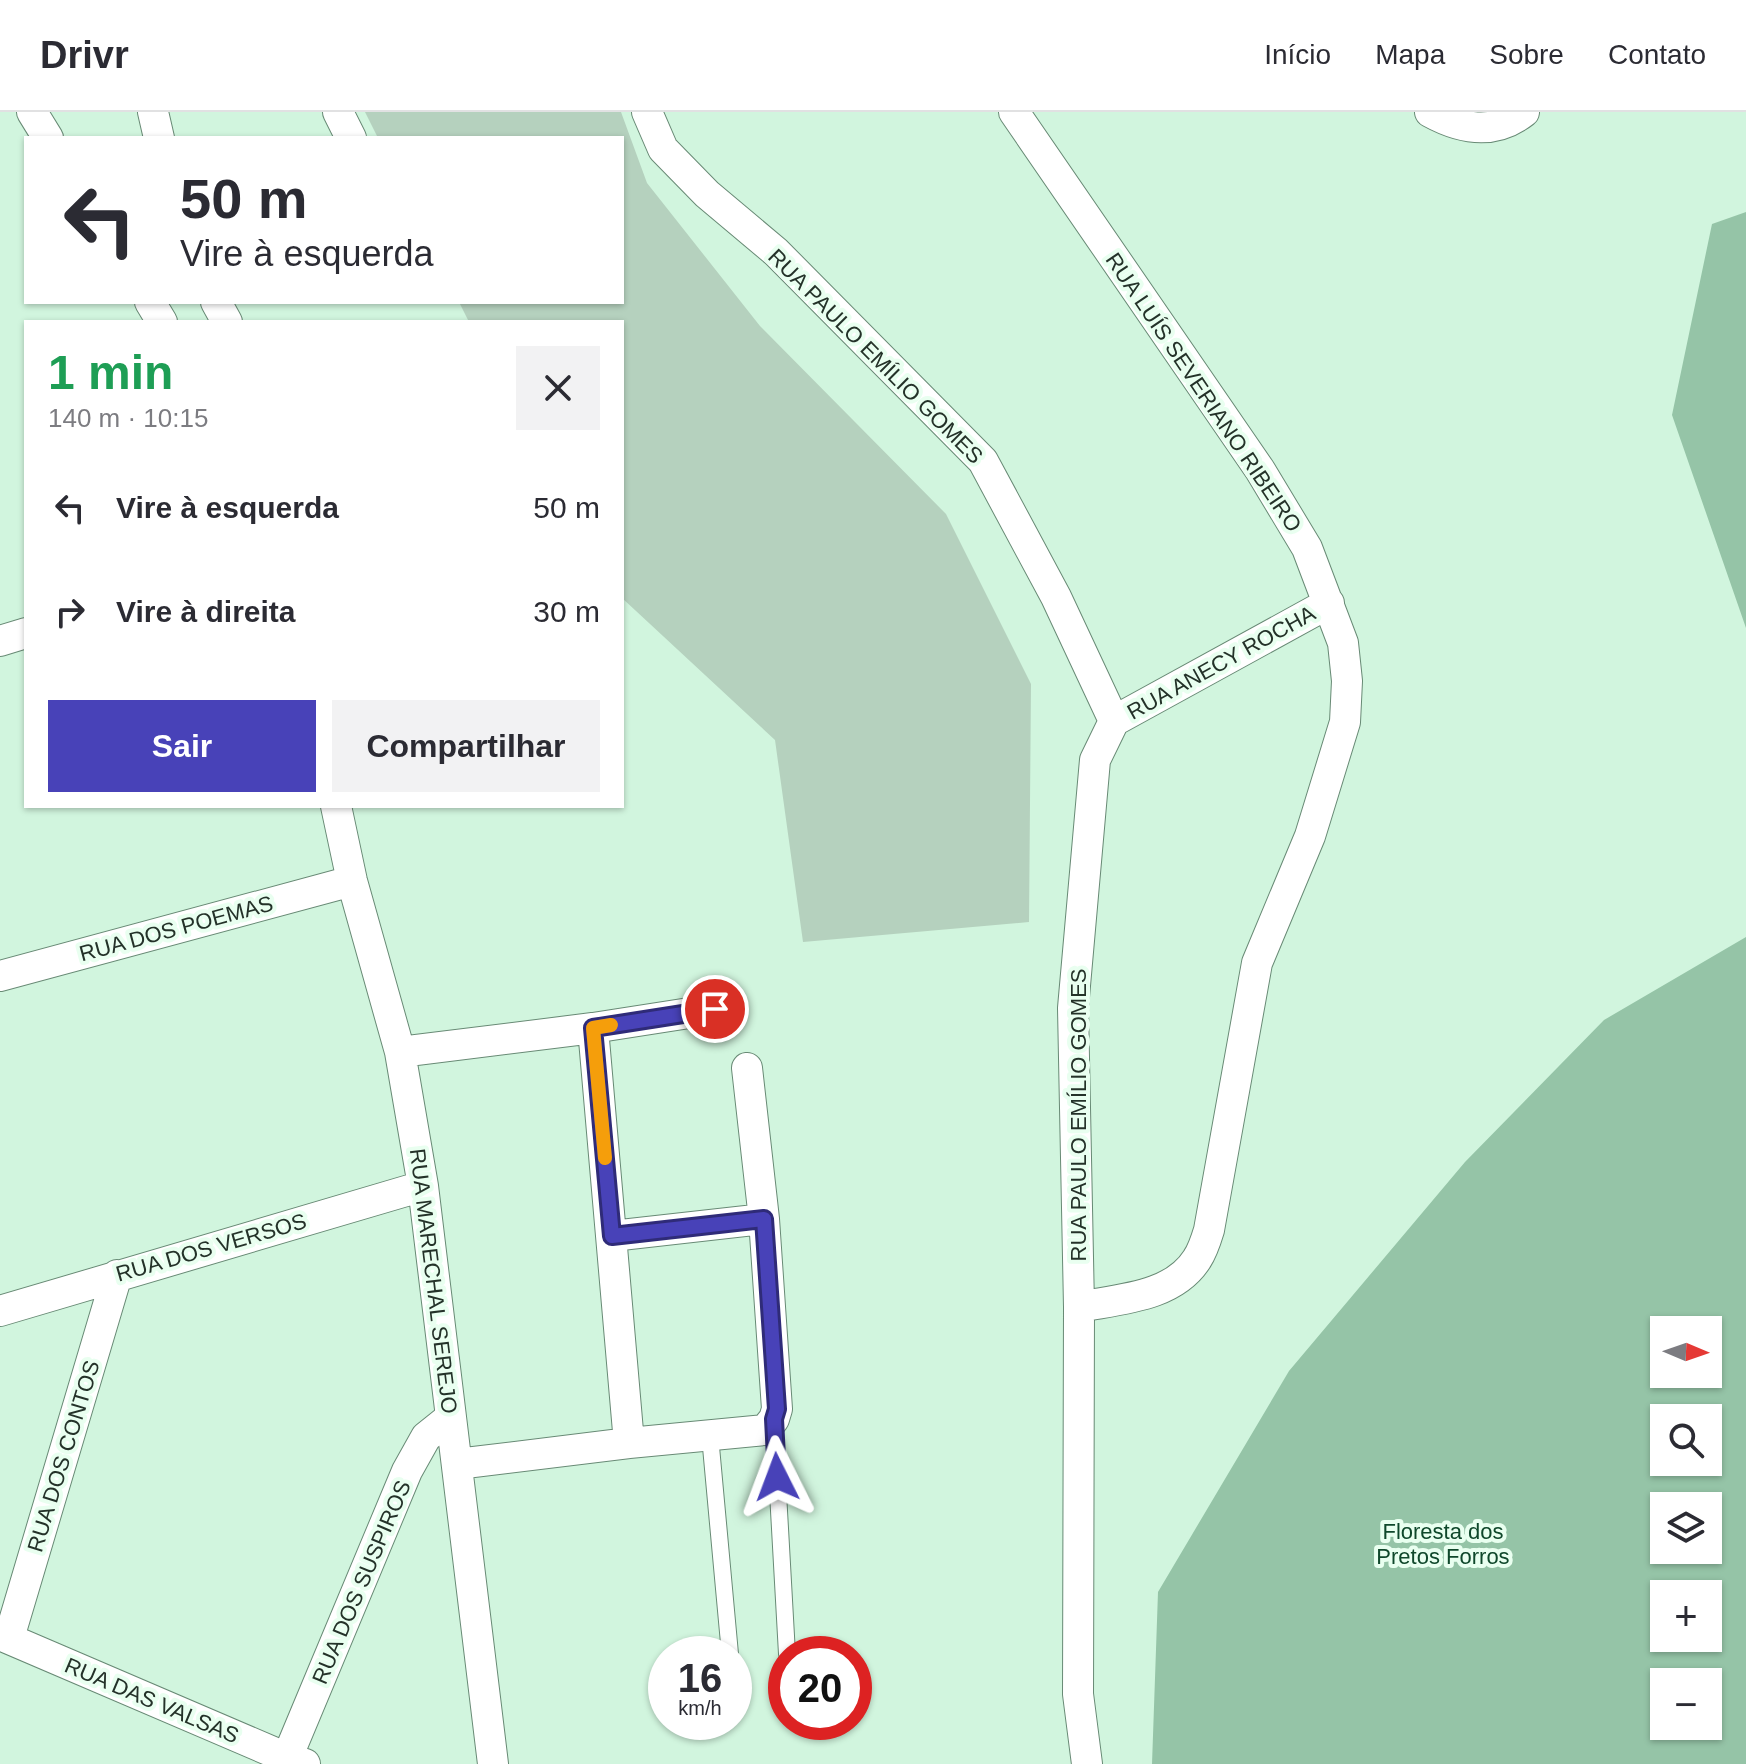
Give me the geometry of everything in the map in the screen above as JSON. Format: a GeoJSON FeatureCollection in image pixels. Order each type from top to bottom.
{"type":"FeatureCollection","features":[{"type":"Feature","properties":{"kind":"street"},"geometry":{"type":"LineString","coordinates":[[32,112],[47,136]]}},
{"type":"Feature","properties":{"kind":"street"},"geometry":{"type":"LineString","coordinates":[[153,112],[159,136]]}},
{"type":"Feature","properties":{"kind":"street"},"geometry":{"type":"LineString","coordinates":[[338,112],[350,136]]}},
{"type":"Feature","properties":{"kind":"street","name":"RUA PAULO EMÍLIO GOMES"},"geometry":{"type":"LineString","coordinates":[[647,112],[663,149],[707,194],[776,252],[983,461],[1056,597],[1114,721],[1095,760],[1073,1008],[1079,1307],[1078,1694],[1087,1764]]}},
{"type":"Feature","properties":{"kind":"street","name":"RUA LUÍS SEVERIANO RIBEIRO"},"geometry":{"type":"LineString","coordinates":[[1014,112],[1260,470],[1307,548],[1343,643],[1347,681],[1345,722],[1310,836],[1257,963],[1203,1249],[1185,1274],[1172,1283],[1152,1292],[1079,1307]]}},
{"type":"Feature","properties":{"kind":"street"},"geometry":{"type":"LineString","coordinates":[[1430,112],[1449,122],[1474,128],[1498,126],[1524,112]]}},
{"type":"Feature","properties":{"kind":"street","name":"RUA ANECY ROCHA"},"geometry":{"type":"LineString","coordinates":[[1114,721],[1329,603]]}},
{"type":"Feature","properties":{"kind":"street"},"geometry":{"type":"LineString","coordinates":[[0,641],[24,634]]}},
{"type":"Feature","properties":{"kind":"street","name":"RUA MARECHAL SEREJO"},"geometry":{"type":"LineString","coordinates":[[336,808],[352,881],[400,1052],[423,1186],[493,1764]]}},
{"type":"Feature","properties":{"kind":"street","name":"RUA DOS POEMAS"},"geometry":{"type":"LineString","coordinates":[[0,976],[352,881]]}},
{"type":"Feature","properties":{"kind":"street"},"geometry":{"type":"LineString","coordinates":[[400,1052],[715,1009]]}},
{"type":"Feature","properties":{"kind":"street"},"geometry":{"type":"LineString","coordinates":[[593,1028],[629,1443]]}},
{"type":"Feature","properties":{"kind":"street"},"geometry":{"type":"LineString","coordinates":[[457,1464],[765,1430],[774,1419],[777,1409],[764,1219],[747,1068]]}},
{"type":"Feature","properties":{"kind":"street","name":"RUA DOS VERSOS"},"geometry":{"type":"LineString","coordinates":[[0,1311],[423,1186]]}},
{"type":"Feature","properties":{"kind":"street"},"geometry":{"type":"LineString","coordinates":[[612,1236],[764,1219]]}},
{"type":"Feature","properties":{"kind":"street","name":"RUA DOS CONTOS"},"geometry":{"type":"LineString","coordinates":[[4,1637],[117,1275]]}},
{"type":"Feature","properties":{"kind":"street","name":"RUA DOS SUSPIROS"},"geometry":{"type":"LineString","coordinates":[[296,1761],[407,1471],[426,1437],[451,1417]]}},
{"type":"Feature","properties":{"kind":"street","name":"RUA DAS VALSAS"},"geometry":{"type":"LineString","coordinates":[[4,1637],[296,1761]]}},
{"type":"Feature","properties":{"kind":"lane"},"geometry":{"type":"LineString","coordinates":[[774,1419],[786,1636]]}},
{"type":"Feature","properties":{"kind":"lane"},"geometry":{"type":"LineString","coordinates":[[710,1436],[728,1636]]}},
{"type":"Feature","properties":{"kind":"green space"},"geometry":{"type":"Polygon","coordinates":[[[365,112],[621,112],[647,183],[760,326],[946,514],[1031,684],[1029,922],[803,942],[775,740],[624,600],[624,320],[468,320],[460,304],[624,304],[624,136],[377,136],[365,112]]]}},
{"type":"Feature","properties":{"kind":"green space"},"geometry":{"type":"Polygon","coordinates":[[[1746,212],[1746,628],[1672,415],[1712,224],[1746,212]]]}},
{"type":"Feature","properties":{"kind":"green space","name":"Floresta dos Pretos Forros"},"geometry":{"type":"Polygon","coordinates":[[[1746,937],[1746,1764],[1152,1764],[1158,1592],[1289,1371],[1465,1162],[1604,1020],[1746,937]]]}},
{"type":"Feature","properties":{"kind":"slow traffic"},"geometry":{"type":"LineString","coordinates":[[605,1158],[593,1028],[611,1025]]}},
{"type":"Feature","properties":{"kind":"route"},"geometry":{"type":"LineString","coordinates":[[715,1009],[593,1028],[612,1236],[764,1219],[777,1409],[774,1419],[777,1477]]}}]}
